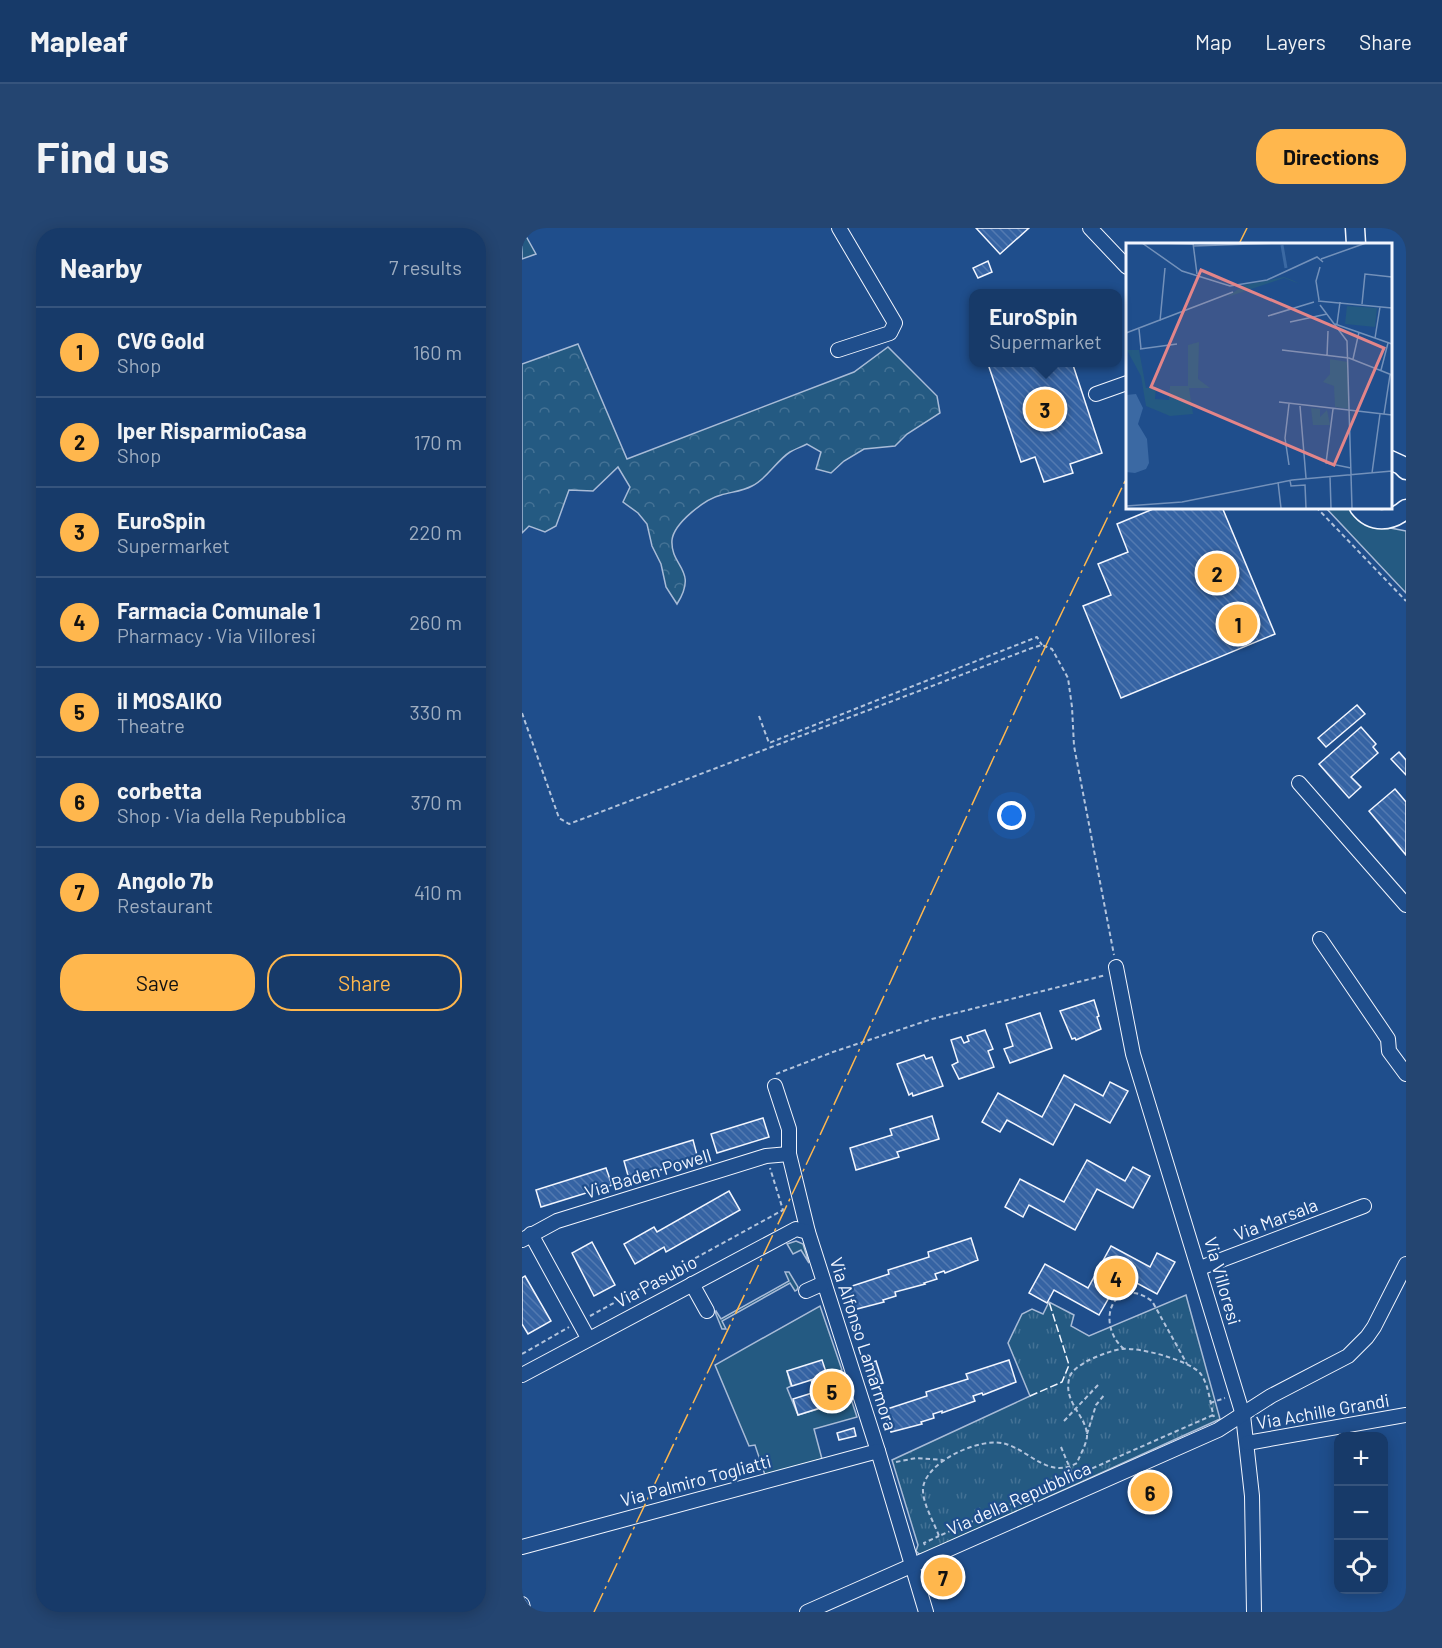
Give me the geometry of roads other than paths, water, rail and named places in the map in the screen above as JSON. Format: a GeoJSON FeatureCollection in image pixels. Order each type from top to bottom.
{"type":"FeatureCollection","features":[{"type":"Feature","properties":{"kind":"main road"},"geometry":{"type":"LineString","coordinates":[[1391,461],[1406,470]]}},
{"type":"Feature","properties":{"kind":"main road"},"geometry":{"type":"LineString","coordinates":[[1360,508],[1371,517],[1380,520],[1390,519],[1406,509]]}},
{"type":"Feature","properties":{"kind":"street"},"geometry":{"type":"LineString","coordinates":[[838,350],[890,333],[895,323],[839,228]]}},
{"type":"Feature","properties":{"kind":"street"},"geometry":{"type":"LineString","coordinates":[[1090,228],[1126,266]]}},
{"type":"Feature","properties":{"kind":"street"},"geometry":{"type":"LineString","coordinates":[[1096,394],[1126,383]]}},
{"type":"Feature","properties":{"kind":"street"},"geometry":{"type":"LineString","coordinates":[[1299,783],[1406,905]]}},
{"type":"Feature","properties":{"kind":"street"},"geometry":{"type":"LineString","coordinates":[[1320,939],[1388,1039],[1389,1051],[1406,1074]]}},
{"type":"Feature","properties":{"kind":"street","name":"Via Villoresi"},"geometry":{"type":"LineString","coordinates":[[1117,969],[1133,1054],[1243,1415],[1252,1496],[1254,1612]]}},
{"type":"Feature","properties":{"kind":"street","name":"Via Alfonso Lamarmora"},"geometry":{"type":"LineString","coordinates":[[775,1086],[789,1129],[789,1154],[808,1232],[883,1465],[926,1612]]}},
{"type":"Feature","properties":{"kind":"street","name":"Via Baden Powell"},"geometry":{"type":"LineString","coordinates":[[527,1237],[557,1221],[766,1156],[789,1154]]}},
{"type":"Feature","properties":{"kind":"street","name":"Via Marsala"},"geometry":{"type":"LineString","coordinates":[[1200,1268],[1364,1206]]}},
{"type":"Feature","properties":{"kind":"street","name":"Via Pasubio"},"geometry":{"type":"LineString","coordinates":[[522,1375],[796,1228],[808,1232]]}},
{"type":"Feature","properties":{"kind":"street"},"geometry":{"type":"LineString","coordinates":[[527,1237],[588,1338]]}},
{"type":"Feature","properties":{"kind":"street","name":"Via della Repubblica"},"geometry":{"type":"LineString","coordinates":[[807,1612],[1218,1430],[1271,1396],[1334,1365],[1357,1348],[1374,1327],[1406,1264]]}},
{"type":"Feature","properties":{"kind":"street"},"geometry":{"type":"LineString","coordinates":[[806,1291],[824,1283]]}},
{"type":"Feature","properties":{"kind":"street"},"geometry":{"type":"LineString","coordinates":[[692,1284],[707,1311]]}},
{"type":"Feature","properties":{"kind":"street","name":"Via Achille Grandi"},"geometry":{"type":"LineString","coordinates":[[1247,1443],[1406,1415]]}},
{"type":"Feature","properties":{"kind":"street","name":"Via Palmiro Togliatti"},"geometry":{"type":"LineString","coordinates":[[522,1547],[878,1451]]}},
{"type":"Feature","properties":{"kind":"street"},"geometry":{"type":"LineString","coordinates":[[522,1604],[524,1612]]}},
{"type":"Feature","properties":{"kind":"place","name":"EuroSpin"},"geometry":{"type":"Point","coordinates":[1045,409]}},
{"type":"Feature","properties":{"kind":"place","name":"Iper RisparmioCasa"},"geometry":{"type":"Point","coordinates":[1217,573]}},
{"type":"Feature","properties":{"kind":"place","name":"CVG Gold"},"geometry":{"type":"Point","coordinates":[1238,624]}},
{"type":"Feature","properties":{"kind":"place","name":"Farmacia Comunale 1"},"geometry":{"type":"Point","coordinates":[1116,1278]}},
{"type":"Feature","properties":{"kind":"place","name":"il MOSAIKO"},"geometry":{"type":"Point","coordinates":[832,1391]}},
{"type":"Feature","properties":{"kind":"place","name":"corbetta"},"geometry":{"type":"Point","coordinates":[1150,1492]}},
{"type":"Feature","properties":{"kind":"place","name":"Angolo 7b"},"geometry":{"type":"Point","coordinates":[943,1577]}}]}
